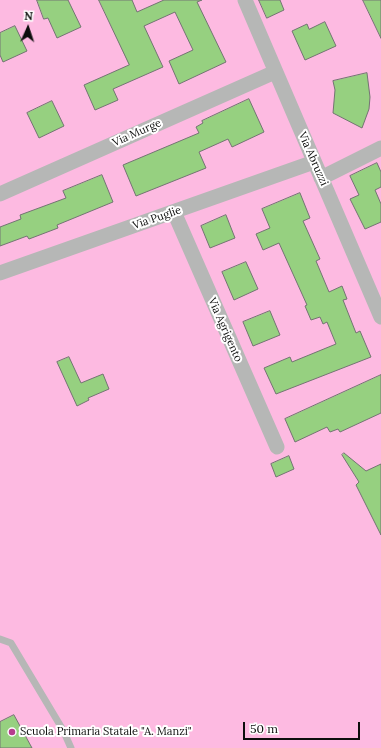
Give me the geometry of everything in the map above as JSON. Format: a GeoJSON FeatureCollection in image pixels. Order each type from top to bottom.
{"type":"FeatureCollection","features":[{"type":"Feature","properties":{"kind":"street","name":"Via Abruzzi"},"geometry":{"type":"LineString","coordinates":[[245,0],[381,317]]}},
{"type":"Feature","properties":{"kind":"street","name":"Via Murge"},"geometry":{"type":"LineString","coordinates":[[0,194],[275,72]]}},
{"type":"Feature","properties":{"kind":"street"},"geometry":{"type":"LineString","coordinates":[[321,178],[381,148]]}},
{"type":"Feature","properties":{"kind":"street","name":"Via Puglie"},"geometry":{"type":"LineString","coordinates":[[0,273],[314,162]]}},
{"type":"Feature","properties":{"kind":"street","name":"Via Agrigento"},"geometry":{"type":"LineString","coordinates":[[174,212],[277,447]]}},
{"type":"Feature","properties":{"kind":"lane"},"geometry":{"type":"LineString","coordinates":[[0,639],[11,643],[64,730],[71,748]]}},
{"type":"Feature","properties":{"kind":"shaded area"},"geometry":{"type":"Polygon","coordinates":[[[0,0],[381,0],[381,748],[0,748],[0,0]]]}},
{"type":"Feature","properties":{"kind":"building"},"geometry":{"type":"Polygon","coordinates":[[[37,0],[68,0],[81,27],[57,38],[48,18],[44,19],[37,0]]]}},
{"type":"Feature","properties":{"kind":"building"},"geometry":{"type":"Polygon","coordinates":[[[99,0],[132,0],[137,12],[164,0],[202,0],[197,2],[226,62],[179,84],[169,61],[193,50],[175,12],[144,26],[163,67],[113,89],[118,100],[95,110],[84,85],[129,65],[99,0]]]}},
{"type":"Feature","properties":{"kind":"building"},"geometry":{"type":"Polygon","coordinates":[[[259,0],[280,0],[284,10],[267,18],[259,0]]]}},
{"type":"Feature","properties":{"kind":"building"},"geometry":{"type":"Polygon","coordinates":[[[363,0],[381,0],[381,38],[363,0]]]}},
{"type":"Feature","properties":{"kind":"building"},"geometry":{"type":"Polygon","coordinates":[[[325,22],[336,46],[305,60],[292,31],[307,24],[309,29],[325,22]]]}},
{"type":"Feature","properties":{"kind":"building"},"geometry":{"type":"Polygon","coordinates":[[[15,26],[27,51],[3,62],[0,55],[0,33],[15,26]]]}},
{"type":"Feature","properties":{"kind":"building"},"geometry":{"type":"Polygon","coordinates":[[[367,73],[370,97],[369,109],[362,128],[333,113],[335,90],[333,81],[367,73]]]}},
{"type":"Feature","properties":{"kind":"building"},"geometry":{"type":"Polygon","coordinates":[[[249,99],[264,132],[232,147],[228,139],[199,152],[206,168],[136,196],[123,165],[199,133],[196,127],[203,123],[202,121],[249,99]]]}},
{"type":"Feature","properties":{"kind":"building"},"geometry":{"type":"Polygon","coordinates":[[[52,101],[64,126],[39,138],[27,113],[52,101]]]}},
{"type":"Feature","properties":{"kind":"building"},"geometry":{"type":"Polygon","coordinates":[[[377,163],[381,172],[381,187],[375,190],[381,204],[381,222],[365,229],[350,199],[359,195],[350,176],[377,163]]]}},
{"type":"Feature","properties":{"kind":"building"},"geometry":{"type":"Polygon","coordinates":[[[102,175],[113,202],[57,225],[58,228],[29,239],[27,236],[0,246],[0,227],[21,219],[20,215],[66,198],[63,191],[102,175]]]}},
{"type":"Feature","properties":{"kind":"building"},"geometry":{"type":"Polygon","coordinates":[[[300,193],[310,218],[303,221],[320,259],[316,261],[329,292],[342,286],[347,299],[343,300],[356,333],[360,331],[371,357],[276,394],[264,368],[290,357],[292,362],[336,344],[327,322],[323,324],[320,317],[311,320],[305,306],[307,305],[279,243],[263,250],[256,234],[270,228],[262,209],[300,193]]]}},
{"type":"Feature","properties":{"kind":"building"},"geometry":{"type":"Polygon","coordinates":[[[226,215],[235,238],[210,248],[201,226],[226,215]]]}},
{"type":"Feature","properties":{"kind":"building"},"geometry":{"type":"Polygon","coordinates":[[[246,262],[258,289],[234,300],[222,272],[246,262]]]}},
{"type":"Feature","properties":{"kind":"building"},"geometry":{"type":"Polygon","coordinates":[[[270,311],[280,335],[253,346],[243,322],[270,311]]]}},
{"type":"Feature","properties":{"kind":"building"},"geometry":{"type":"Polygon","coordinates":[[[69,357],[81,383],[103,374],[109,389],[88,398],[89,400],[77,406],[57,362],[69,357]]]}},
{"type":"Feature","properties":{"kind":"building"},"geometry":{"type":"Polygon","coordinates":[[[381,375],[381,413],[340,432],[338,429],[330,432],[327,427],[295,442],[285,419],[381,375]]]}},
{"type":"Feature","properties":{"kind":"building"},"geometry":{"type":"Polygon","coordinates":[[[344,453],[366,471],[381,464],[381,535],[356,485],[359,482],[342,455],[344,453]]]}},
{"type":"Feature","properties":{"kind":"building"},"geometry":{"type":"Polygon","coordinates":[[[289,456],[294,469],[276,477],[271,464],[289,456]]]}},
{"type":"Feature","properties":{"kind":"building","name":"Scuola Primaria Statale \"A. Manzi\""},"geometry":{"type":"Polygon","coordinates":[[[14,715],[32,748],[0,748],[0,722],[14,715]]]}},
{"type":"Feature","properties":{"kind":"place","name":"Scuola Primaria Statale \"A. Manzi\""},"geometry":{"type":"Point","coordinates":[12,732]}}]}
